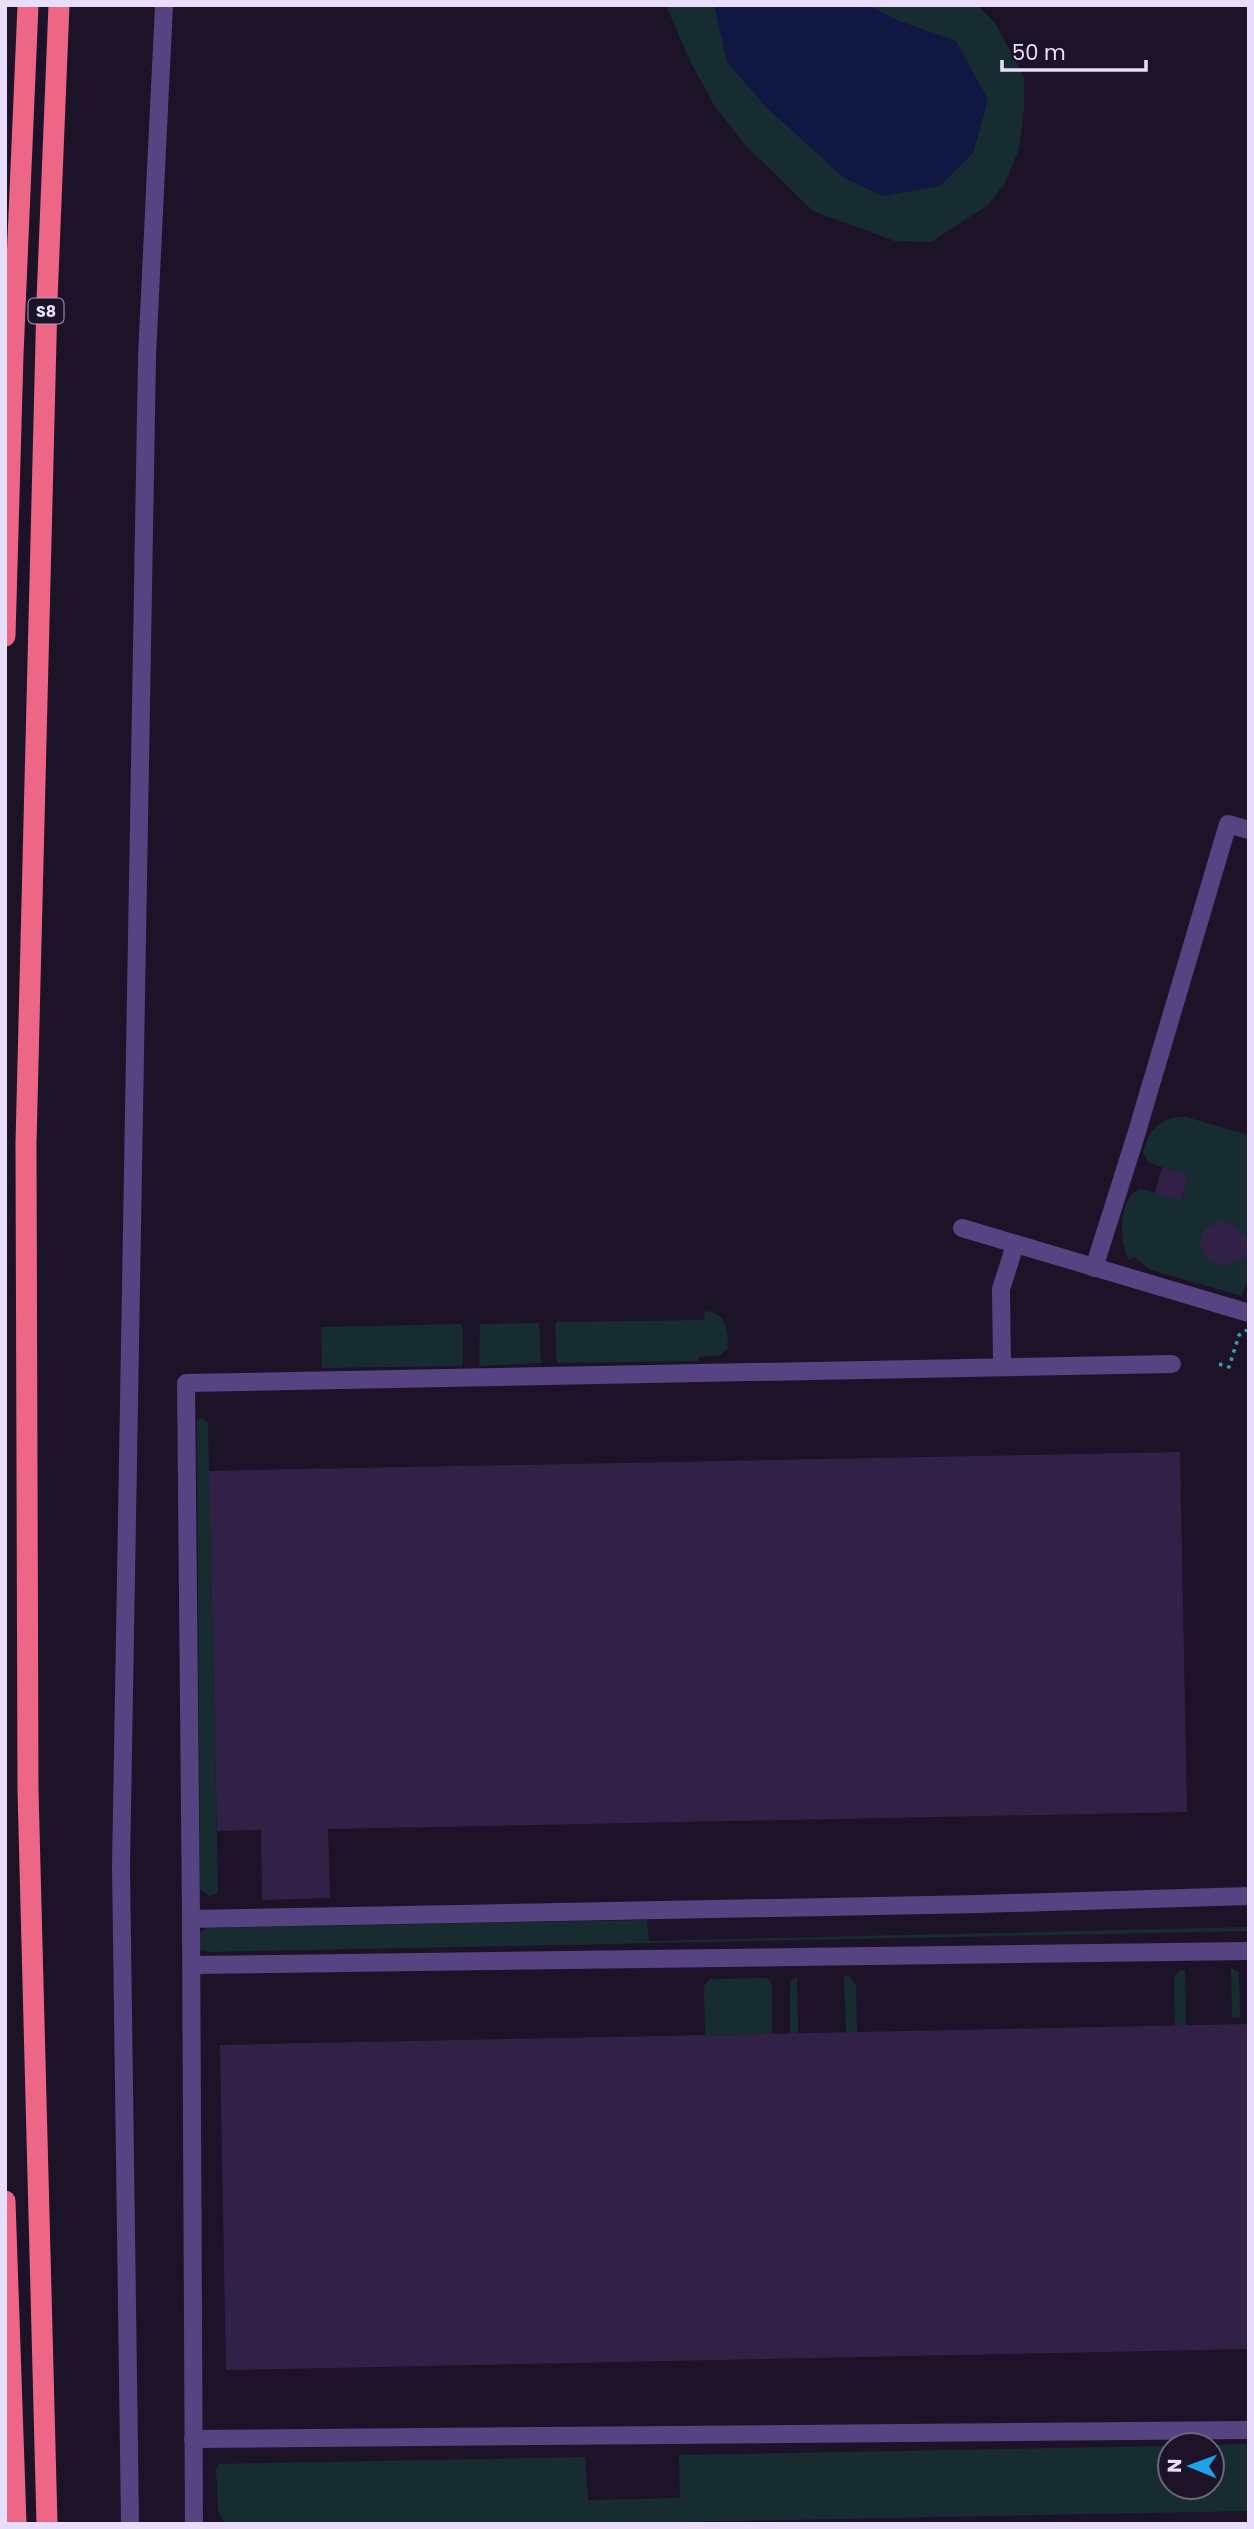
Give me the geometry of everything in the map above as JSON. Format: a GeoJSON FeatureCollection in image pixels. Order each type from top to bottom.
{"type":"FeatureCollection","features":[{"type":"Feature","properties":{"kind":"highway","name":"S8"},"geometry":{"type":"LineString","coordinates":[[5,636],[13,355],[28,5]]}},
{"type":"Feature","properties":{"kind":"highway","name":"S8"},"geometry":{"type":"LineString","coordinates":[[47,2524],[28,1790],[26,1143],[37,616],[59,5]]}},
{"type":"Feature","properties":{"kind":"highway"},"geometry":{"type":"LineString","coordinates":[[5,2202],[16,2524]]}},
{"type":"Feature","properties":{"kind":"street"},"geometry":{"type":"LineString","coordinates":[[130,2524],[121,1867],[147,356],[164,5]]}},
{"type":"Feature","properties":{"kind":"street"},"geometry":{"type":"LineString","coordinates":[[1094,1268],[1228,824],[1249,830]]}},
{"type":"Feature","properties":{"kind":"street"},"geometry":{"type":"LineString","coordinates":[[962,1228],[1249,1313]]}},
{"type":"Feature","properties":{"kind":"street"},"geometry":{"type":"LineString","coordinates":[[1002,1366],[1001,1289],[1015,1245]]}},
{"type":"Feature","properties":{"kind":"street"},"geometry":{"type":"LineString","coordinates":[[194,2524],[186,1383],[1172,1364]]}},
{"type":"Feature","properties":{"kind":"street"},"geometry":{"type":"LineString","coordinates":[[191,1919],[979,1904],[1249,1896]]}},
{"type":"Feature","properties":{"kind":"street"},"geometry":{"type":"LineString","coordinates":[[191,1965],[1249,1951]]}},
{"type":"Feature","properties":{"kind":"street"},"geometry":{"type":"LineString","coordinates":[[192,2439],[1249,2430]]}},
{"type":"Feature","properties":{"kind":"path"},"geometry":{"type":"LineString","coordinates":[[1219,1364],[1229,1367],[1239,1335],[1249,1331]]}},
{"type":"Feature","properties":{"kind":"green space"},"geometry":{"type":"Polygon","coordinates":[[[666,5],[977,5],[995,23],[1024,77],[1024,110],[1019,149],[1005,183],[988,205],[931,242],[895,241],[813,211],[747,147],[714,105],[689,59],[666,5]]]}},
{"type":"Feature","properties":{"kind":"green space"},"geometry":{"type":"Polygon","coordinates":[[[1175,1117],[1186,1117],[1249,1135],[1249,1274],[1242,1296],[1151,1270],[1134,1257],[1129,1260],[1126,1252],[1122,1220],[1133,1193],[1141,1189],[1182,1200],[1189,1175],[1149,1163],[1143,1152],[1154,1130],[1162,1122],[1175,1117]]]}},
{"type":"Feature","properties":{"kind":"green space"},"geometry":{"type":"Polygon","coordinates":[[[705,1311],[718,1315],[725,1323],[728,1348],[721,1355],[699,1357],[698,1361],[557,1363],[557,1322],[704,1320],[705,1311]]]}},
{"type":"Feature","properties":{"kind":"green space"},"geometry":{"type":"Polygon","coordinates":[[[539,1323],[541,1363],[479,1366],[480,1324],[539,1323]]]}},
{"type":"Feature","properties":{"kind":"green space"},"geometry":{"type":"Polygon","coordinates":[[[461,1324],[461,1366],[322,1368],[323,1327],[461,1324]]]}},
{"type":"Feature","properties":{"kind":"green space"},"geometry":{"type":"Polygon","coordinates":[[[202,1418],[208,1423],[218,1891],[209,1896],[200,1889],[197,1420],[202,1418]]]}},
{"type":"Feature","properties":{"kind":"green space"},"geometry":{"type":"Polygon","coordinates":[[[647,1920],[649,1941],[1249,1927],[1249,1931],[208,1952],[200,1949],[199,1934],[206,1928],[647,1920]]]}},
{"type":"Feature","properties":{"kind":"green space"},"geometry":{"type":"Polygon","coordinates":[[[1231,1968],[1239,1972],[1240,2017],[1232,2018],[1231,1968]]]}},
{"type":"Feature","properties":{"kind":"green space"},"geometry":{"type":"Polygon","coordinates":[[[1181,1970],[1185,1970],[1186,2026],[1175,2026],[1174,1977],[1181,1970]]]}},
{"type":"Feature","properties":{"kind":"green space"},"geometry":{"type":"Polygon","coordinates":[[[847,1976],[856,1986],[857,2032],[846,2032],[844,1977],[847,1976]]]}},
{"type":"Feature","properties":{"kind":"green space"},"geometry":{"type":"Polygon","coordinates":[[[797,1977],[798,2033],[790,2034],[790,1988],[791,1981],[797,1977]]]}},
{"type":"Feature","properties":{"kind":"green space"},"geometry":{"type":"Polygon","coordinates":[[[765,1978],[772,1985],[772,2034],[705,2035],[704,1986],[710,1979],[765,1978]]]}},
{"type":"Feature","properties":{"kind":"green space"},"geometry":{"type":"Polygon","coordinates":[[[1226,2444],[1249,2444],[1249,2511],[576,2524],[225,2524],[218,2510],[216,2469],[219,2464],[585,2457],[588,2500],[680,2498],[679,2455],[1156,2446],[1156,2501],[1226,2501],[1226,2444]]]}},
{"type":"Feature","properties":{"kind":"shaded area"},"geometry":{"type":"Polygon","coordinates":[[[714,5],[869,5],[897,20],[956,41],[988,100],[973,153],[940,186],[884,196],[844,178],[767,108],[727,62],[714,5]]]}},
{"type":"Feature","properties":{"kind":"building"},"geometry":{"type":"Polygon","coordinates":[[[1162,1167],[1189,1175],[1181,1201],[1155,1193],[1162,1167]]]}},
{"type":"Feature","properties":{"kind":"building"},"geometry":{"type":"Polygon","coordinates":[[[1222,1221],[1236,1226],[1249,1241],[1249,1256],[1226,1265],[1211,1262],[1206,1258],[1200,1245],[1204,1231],[1222,1221]]]}},
{"type":"Feature","properties":{"kind":"building"},"geometry":{"type":"Polygon","coordinates":[[[1180,1452],[1187,1812],[328,1829],[330,1898],[262,1900],[261,1830],[217,1831],[209,1471],[1180,1452]]]}},
{"type":"Feature","properties":{"kind":"building"},"geometry":{"type":"Polygon","coordinates":[[[1249,2024],[1249,2349],[226,2370],[220,2045],[1249,2024]]]}}]}
